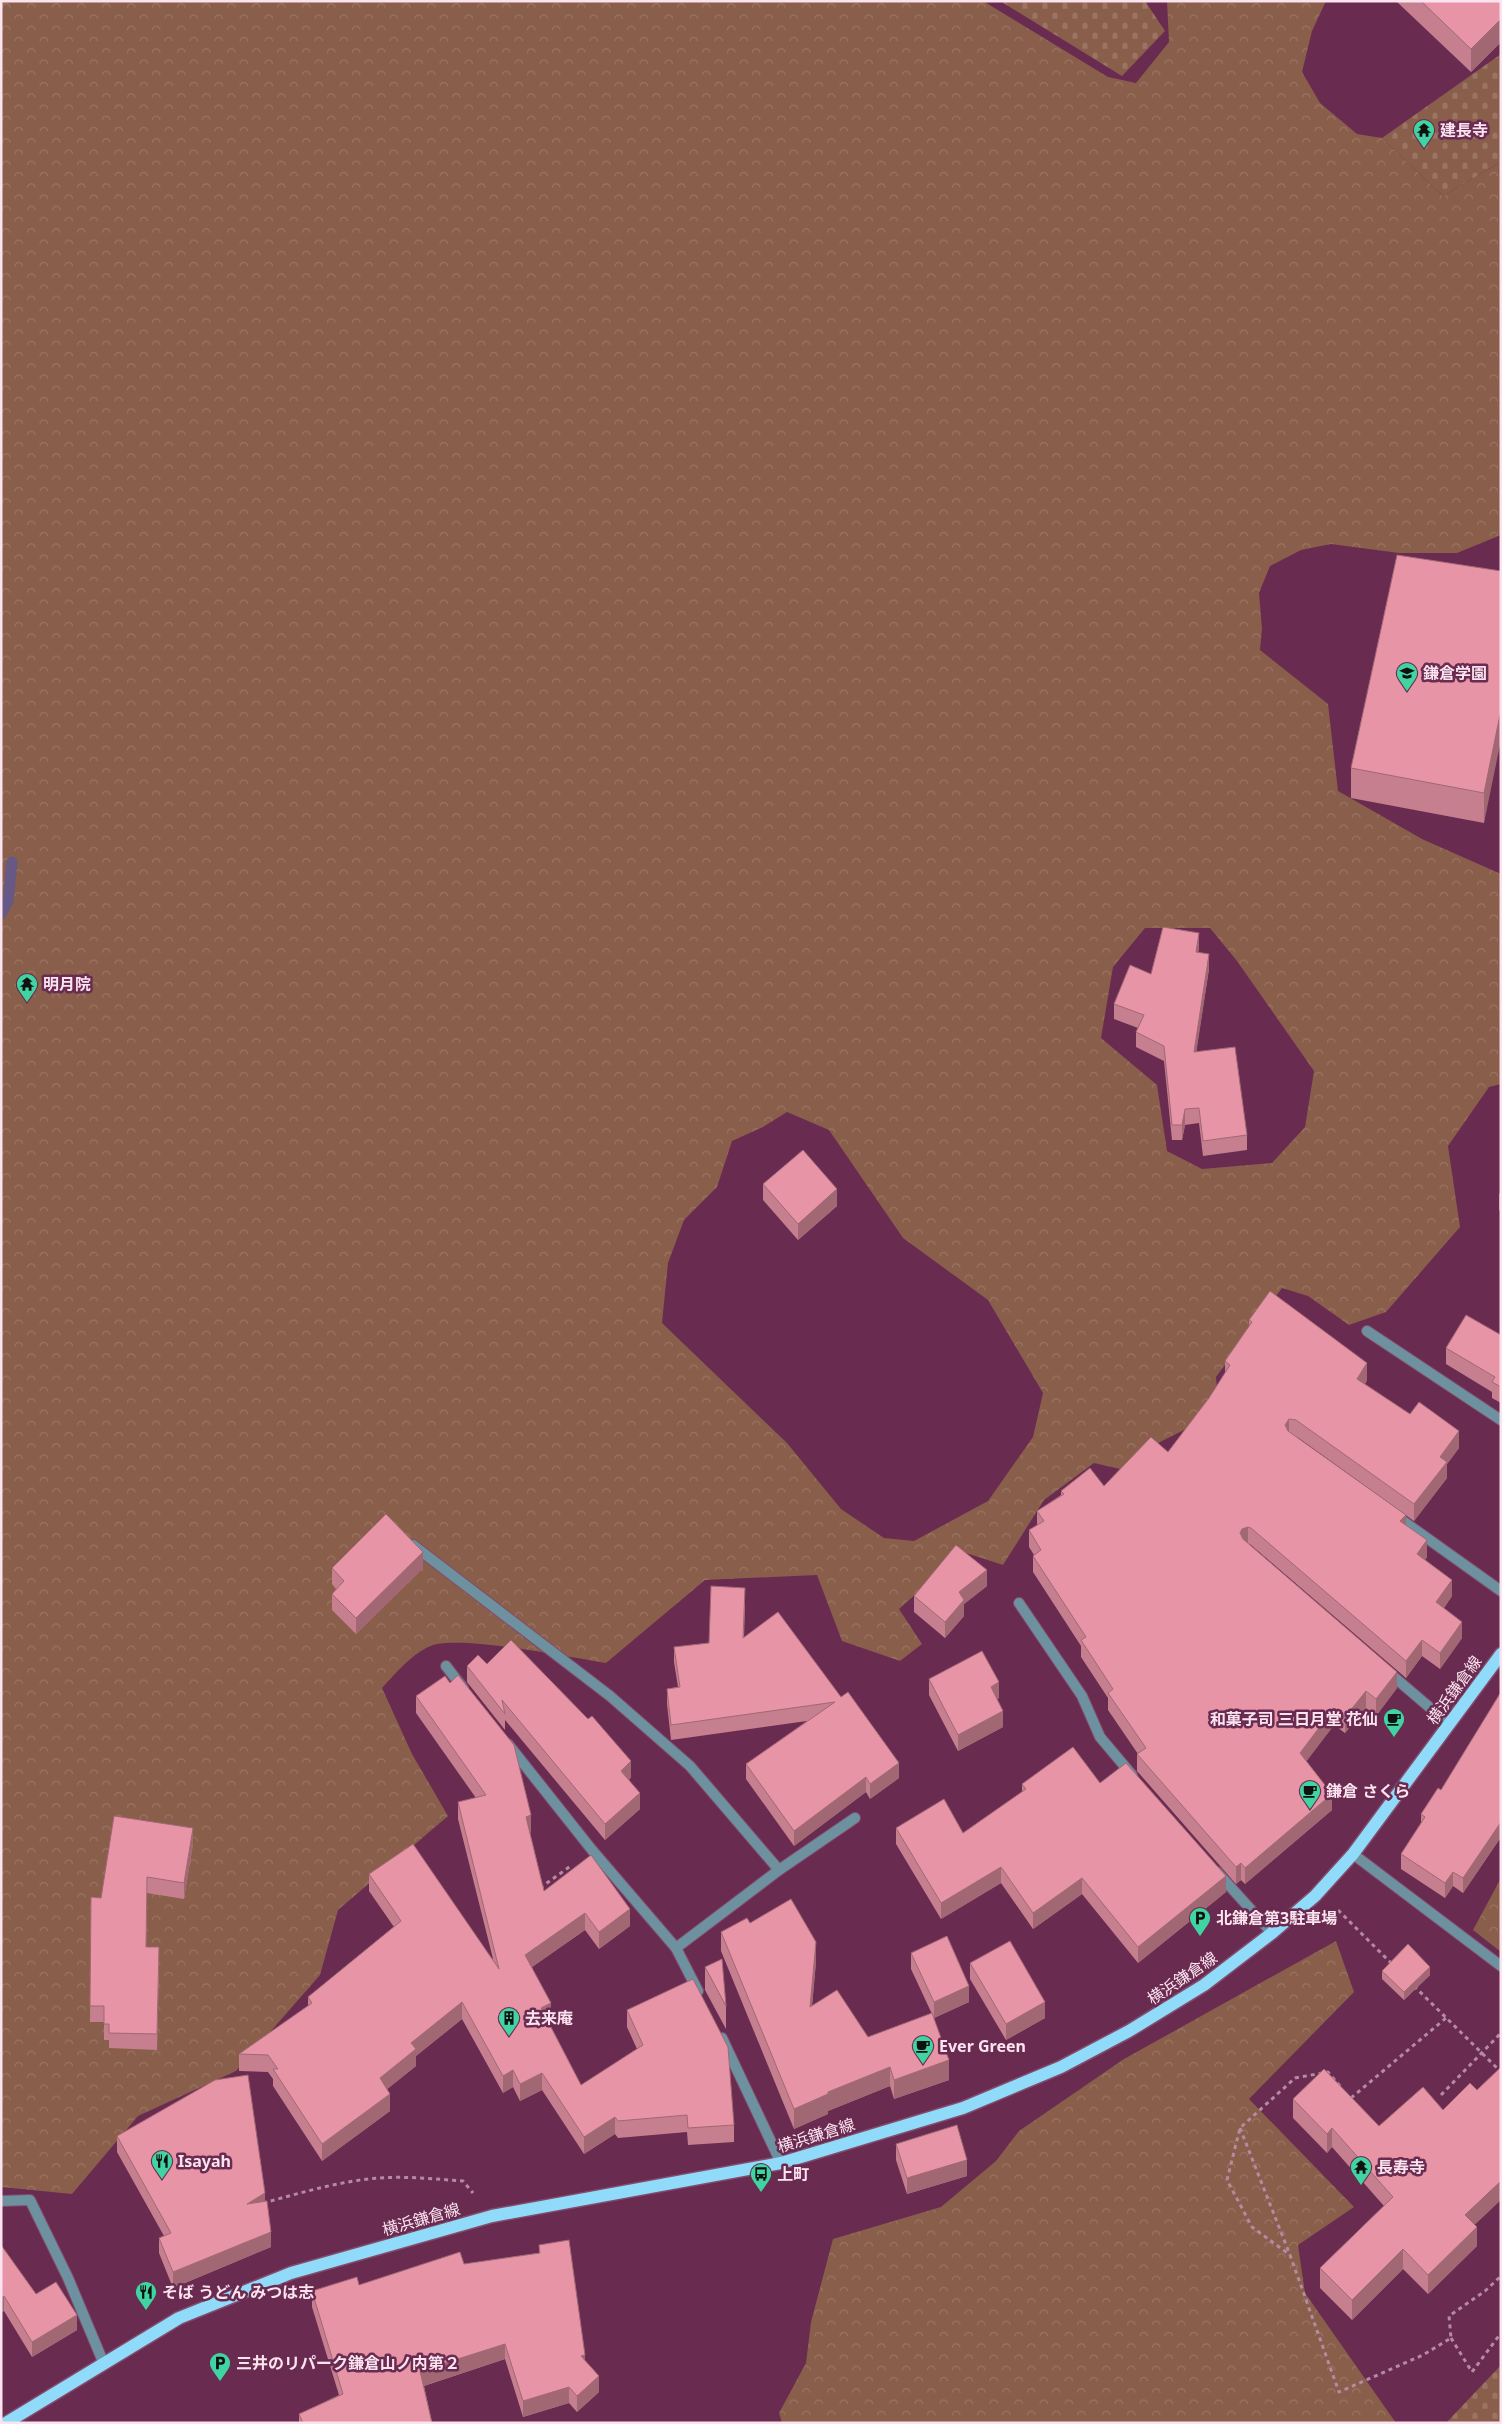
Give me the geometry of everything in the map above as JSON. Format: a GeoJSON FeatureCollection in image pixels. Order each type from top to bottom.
{"type":"FeatureCollection","features":[{"type":"Feature","properties":{"kind":"main road","name":"横浜鎌倉線"},"geometry":{"type":"LineString","coordinates":[[6,2423],[179,2318],[291,2273],[492,2216],[781,2163],[963,2108],[1061,2067],[1129,2031],[1204,1985],[1272,1933],[1315,1896],[1353,1854],[1501,1654]]}},
{"type":"Feature","properties":{"kind":"street"},"geometry":{"type":"LineString","coordinates":[[1367,1331],[1501,1420]]}},
{"type":"Feature","properties":{"kind":"street"},"geometry":{"type":"LineString","coordinates":[[1388,1511],[1501,1591]]}},
{"type":"Feature","properties":{"kind":"street"},"geometry":{"type":"LineString","coordinates":[[402,1537],[610,1696],[690,1766],[779,1870]]}},
{"type":"Feature","properties":{"kind":"street"},"geometry":{"type":"LineString","coordinates":[[1019,1603],[1082,1696],[1100,1737],[1136,1780]]}},
{"type":"Feature","properties":{"kind":"street"},"geometry":{"type":"LineString","coordinates":[[446,1666],[470,1697]]}},
{"type":"Feature","properties":{"kind":"street"},"geometry":{"type":"LineString","coordinates":[[1382,1666],[1449,1724]]}},
{"type":"Feature","properties":{"kind":"street"},"geometry":{"type":"LineString","coordinates":[[501,1735],[592,1850],[676,1948],[702,1999]]}},
{"type":"Feature","properties":{"kind":"street"},"geometry":{"type":"LineString","coordinates":[[676,1948],[779,1870],[855,1818]]}},
{"type":"Feature","properties":{"kind":"street"},"geometry":{"type":"LineString","coordinates":[[1353,1854],[1501,1966]]}},
{"type":"Feature","properties":{"kind":"street"},"geometry":{"type":"LineString","coordinates":[[1212,1867],[1272,1933]]}},
{"type":"Feature","properties":{"kind":"street"},"geometry":{"type":"LineString","coordinates":[[716,2025],[781,2163]]}},
{"type":"Feature","properties":{"kind":"street"},"geometry":{"type":"LineString","coordinates":[[1,2201],[30,2200],[68,2278],[104,2364]]}},
{"type":"Feature","properties":{"kind":"path"},"geometry":{"type":"LineString","coordinates":[[536,1891],[592,1850]]}},
{"type":"Feature","properties":{"kind":"path"},"geometry":{"type":"LineString","coordinates":[[1337,1909],[1398,1970]]}},
{"type":"Feature","properties":{"kind":"path"},"geometry":{"type":"LineString","coordinates":[[1412,1984],[1499,2070]]}},
{"type":"Feature","properties":{"kind":"path"},"geometry":{"type":"LineString","coordinates":[[1290,2255],[1252,2227],[1227,2180],[1240,2128],[1295,2078],[1328,2072],[1352,2099],[1446,2018]]}},
{"type":"Feature","properties":{"kind":"path"},"geometry":{"type":"LineString","coordinates":[[1441,2095],[1501,2033]]}},
{"type":"Feature","properties":{"kind":"path"},"geometry":{"type":"LineString","coordinates":[[1240,2128],[1290,2255],[1339,2392],[1423,2355],[1450,2338]]}},
{"type":"Feature","properties":{"kind":"path"},"geometry":{"type":"LineString","coordinates":[[260,2204],[322,2187],[379,2178],[434,2178],[463,2181],[492,2216]]}},
{"type":"Feature","properties":{"kind":"path"},"geometry":{"type":"LineString","coordinates":[[1501,2276],[1449,2316],[1450,2338],[1472,2372],[1501,2333]]}},
{"type":"Feature","properties":{"kind":"green space"},"geometry":{"type":"Polygon","coordinates":[[[1,1],[983,1],[1108,77],[1136,83],[1169,42],[1167,1],[1326,1],[1312,31],[1302,72],[1320,103],[1357,134],[1382,138],[1443,196],[1501,162],[1501,535],[1457,553],[1399,553],[1331,544],[1301,550],[1270,566],[1259,593],[1262,629],[1260,650],[1328,704],[1338,791],[1422,839],[1501,874],[1501,1084],[1489,1087],[1448,1146],[1460,1227],[1386,1312],[1349,1325],[1308,1296],[1282,1288],[1216,1377],[1218,1402],[1190,1427],[1160,1442],[1120,1469],[1094,1463],[1044,1500],[1003,1565],[963,1552],[899,1609],[922,1644],[900,1661],[842,1641],[817,1575],[705,1580],[606,1663],[514,1648],[462,1643],[442,1643],[421,1651],[404,1665],[382,1688],[412,1754],[448,1816],[338,1910],[320,1975],[236,2071],[138,2116],[72,2194],[1,2187],[1,1]],[[1145,928],[1113,967],[1101,1038],[1157,1085],[1167,1151],[1202,1169],[1272,1163],[1305,1127],[1314,1071],[1237,961],[1210,928],[1145,928]],[[787,1112],[763,1127],[732,1141],[717,1187],[684,1220],[668,1263],[662,1323],[787,1443],[841,1509],[884,1538],[914,1541],[988,1501],[1033,1437],[1043,1393],[988,1300],[903,1238],[829,1130],[787,1112]]]}},
{"type":"Feature","properties":{"kind":"green space"},"geometry":{"type":"Polygon","coordinates":[[[1000,1],[1145,1],[1165,31],[1122,76],[1000,1]]]}},
{"type":"Feature","properties":{"kind":"green space"},"geometry":{"type":"Polygon","coordinates":[[[1501,54],[1501,162],[1443,196],[1382,138],[1501,54]]]}},
{"type":"Feature","properties":{"kind":"green space"},"geometry":{"type":"Polygon","coordinates":[[[1501,1878],[1501,1952],[1473,1930],[1501,1878]]]}},
{"type":"Feature","properties":{"kind":"green space"},"geometry":{"type":"Polygon","coordinates":[[[1336,1941],[1354,1992],[1249,2099],[1354,2207],[1298,2245],[1305,2293],[1396,2423],[782,2423],[779,2413],[806,2363],[811,2322],[833,2239],[941,2207],[996,2161],[1019,2131],[1124,2059],[1336,1941]]]}},
{"type":"Feature","properties":{"kind":"green space"},"geometry":{"type":"Polygon","coordinates":[[[1501,2365],[1501,2423],[1446,2423],[1501,2365]]]}},
{"type":"Feature","properties":{"kind":"building"},"geometry":{"type":"Polygon","coordinates":[[[1421,1],[1501,1],[1501,19],[1471,49],[1421,1]]]}},
{"type":"Feature","properties":{"kind":"building"},"geometry":{"type":"Polygon","coordinates":[[[1397,555],[1501,571],[1501,710],[1484,793],[1351,768],[1397,555]]]}},
{"type":"Feature","properties":{"kind":"building"},"geometry":{"type":"Polygon","coordinates":[[[1163,927],[1199,933],[1196,952],[1209,954],[1194,1052],[1235,1047],[1247,1135],[1203,1141],[1199,1108],[1185,1109],[1182,1125],[1172,1125],[1164,1046],[1136,1032],[1144,1015],[1114,1004],[1130,965],[1151,974],[1163,927]]]}},
{"type":"Feature","properties":{"kind":"building"},"geometry":{"type":"Polygon","coordinates":[[[803,1150],[837,1189],[798,1224],[763,1184],[803,1150]]]}},
{"type":"Feature","properties":{"kind":"building"},"geometry":{"type":"Polygon","coordinates":[[[1270,1291],[1367,1363],[1357,1379],[1410,1414],[1419,1402],[1459,1431],[1440,1457],[1447,1462],[1414,1504],[1296,1420],[1289,1419],[1285,1425],[1288,1431],[1406,1515],[1400,1521],[1427,1540],[1417,1554],[1452,1580],[1436,1602],[1462,1622],[1440,1653],[1422,1640],[1406,1661],[1251,1528],[1242,1529],[1240,1533],[1243,1539],[1397,1672],[1376,1699],[1366,1691],[1345,1717],[1334,1708],[1300,1753],[1332,1794],[1245,1868],[1241,1863],[1236,1867],[1137,1754],[1146,1748],[1108,1693],[1113,1689],[1081,1640],[1086,1637],[1033,1556],[1041,1550],[1029,1530],[1044,1521],[1037,1511],[1064,1494],[1061,1491],[1090,1468],[1104,1486],[1151,1437],[1168,1452],[1209,1398],[1230,1365],[1225,1361],[1252,1322],[1249,1320],[1270,1291]]]}},
{"type":"Feature","properties":{"kind":"building"},"geometry":{"type":"Polygon","coordinates":[[[1466,1315],[1501,1335],[1501,1387],[1492,1382],[1495,1377],[1446,1348],[1466,1315]]]}},
{"type":"Feature","properties":{"kind":"building"},"geometry":{"type":"Polygon","coordinates":[[[386,1514],[423,1552],[356,1618],[332,1594],[344,1581],[332,1568],[386,1514]]]}},
{"type":"Feature","properties":{"kind":"building"},"geometry":{"type":"Polygon","coordinates":[[[956,1545],[987,1570],[959,1592],[964,1600],[945,1622],[914,1596],[956,1545]]]}},
{"type":"Feature","properties":{"kind":"building"},"geometry":{"type":"Polygon","coordinates":[[[711,1586],[745,1588],[743,1638],[778,1612],[841,1697],[848,1692],[899,1763],[870,1784],[866,1777],[794,1831],[746,1764],[835,1702],[671,1725],[667,1689],[680,1687],[674,1647],[709,1643],[711,1586]]]}},
{"type":"Feature","properties":{"kind":"building"},"geometry":{"type":"Polygon","coordinates":[[[511,1640],[588,1719],[592,1716],[631,1761],[621,1771],[640,1793],[605,1824],[502,1700],[505,1714],[467,1666],[478,1655],[487,1664],[511,1640]]]}},
{"type":"Feature","properties":{"kind":"building"},"geometry":{"type":"Polygon","coordinates":[[[982,1651],[999,1682],[991,1687],[1003,1711],[958,1735],[929,1679],[982,1651]]]}},
{"type":"Feature","properties":{"kind":"building"},"geometry":{"type":"Polygon","coordinates":[[[458,1675],[514,1745],[531,1815],[526,1817],[544,1891],[591,1855],[630,1909],[599,1932],[585,1913],[525,1955],[551,2003],[541,2008],[581,2085],[643,2045],[627,2010],[693,1979],[728,2047],[734,2125],[688,2128],[687,2115],[618,2121],[615,2117],[584,2137],[542,2073],[520,2084],[513,2070],[503,2076],[462,2002],[411,2043],[416,2049],[380,2078],[390,2094],[322,2144],[273,2069],[278,2069],[268,2055],[239,2054],[312,2003],[308,1997],[401,1921],[369,1874],[413,1844],[499,1969],[458,1802],[486,1795],[416,1696],[445,1676],[450,1683],[458,1675]]]}},
{"type":"Feature","properties":{"kind":"building"},"geometry":{"type":"Polygon","coordinates":[[[1501,1692],[1501,1822],[1463,1878],[1453,1872],[1445,1883],[1401,1854],[1425,1817],[1421,1814],[1438,1788],[1441,1790],[1501,1692]]]}},
{"type":"Feature","properties":{"kind":"building"},"geometry":{"type":"Polygon","coordinates":[[[1073,1747],[1100,1783],[1126,1763],[1226,1876],[1138,1947],[1082,1878],[1033,1913],[1001,1867],[941,1903],[896,1828],[944,1799],[963,1833],[1026,1789],[1022,1784],[1073,1747]]]}},
{"type":"Feature","properties":{"kind":"building"},"geometry":{"type":"Polygon","coordinates":[[[114,1816],[193,1828],[184,1883],[147,1877],[146,1947],[159,1947],[157,2034],[109,2033],[109,2024],[104,2024],[104,2006],[90,2006],[91,1897],[101,1898],[114,1816]]]}},
{"type":"Feature","properties":{"kind":"building"},"geometry":{"type":"Polygon","coordinates":[[[791,1899],[816,1942],[810,2007],[837,1990],[868,2037],[932,2013],[949,2060],[894,2080],[890,2067],[828,2092],[828,2094],[794,2109],[721,1932],[747,1918],[750,1923],[791,1899]]]}},
{"type":"Feature","properties":{"kind":"building"},"geometry":{"type":"Polygon","coordinates":[[[947,1936],[969,1986],[934,2002],[911,1953],[947,1936]]]}},
{"type":"Feature","properties":{"kind":"building"},"geometry":{"type":"Polygon","coordinates":[[[1010,1941],[1045,2002],[1006,2024],[970,1963],[1010,1941]]]}},
{"type":"Feature","properties":{"kind":"building"},"geometry":{"type":"Polygon","coordinates":[[[1408,1944],[1430,1967],[1404,1992],[1382,1971],[1408,1944]]]}},
{"type":"Feature","properties":{"kind":"building"},"geometry":{"type":"Polygon","coordinates":[[[722,1959],[726,2006],[705,1967],[722,1959]]]}},
{"type":"Feature","properties":{"kind":"building"},"geometry":{"type":"Polygon","coordinates":[[[1501,2067],[1501,2181],[1465,2215],[1477,2227],[1428,2275],[1403,2249],[1352,2300],[1320,2268],[1393,2197],[1332,2128],[1327,2134],[1293,2099],[1324,2069],[1379,2126],[1423,2087],[1443,2110],[1470,2083],[1477,2090],[1501,2067]]]}},
{"type":"Feature","properties":{"kind":"building"},"geometry":{"type":"Polygon","coordinates":[[[248,2075],[265,2193],[247,2204],[267,2201],[271,2232],[173,2272],[159,2238],[171,2233],[117,2136],[215,2080],[248,2075]]]}},
{"type":"Feature","properties":{"kind":"building"},"geometry":{"type":"Polygon","coordinates":[[[957,2125],[967,2160],[907,2178],[896,2144],[957,2125]]]}},
{"type":"Feature","properties":{"kind":"building"},"geometry":{"type":"Polygon","coordinates":[[[569,2240],[585,2355],[581,2356],[599,2376],[577,2396],[569,2387],[523,2401],[505,2344],[420,2371],[432,2423],[303,2423],[299,2414],[343,2394],[312,2291],[357,2277],[359,2285],[460,2252],[464,2264],[540,2253],[539,2245],[569,2240]]]}},
{"type":"Feature","properties":{"kind":"building"},"geometry":{"type":"Polygon","coordinates":[[[1,2245],[36,2294],[56,2282],[77,2315],[32,2342],[4,2296],[1,2298],[1,2245]]]}},
{"type":"Feature","properties":{"kind":"waterway"},"geometry":{"type":"LineString","coordinates":[[1,914],[8,901],[12,862]]}},
{"type":"Feature","properties":{"kind":"place","name":"建長寺"},"geometry":{"type":"Point","coordinates":[1424,149]}},
{"type":"Feature","properties":{"kind":"place","name":"鎌倉学園"},"geometry":{"type":"Point","coordinates":[1407,692]}},
{"type":"Feature","properties":{"kind":"place","name":"明月院"},"geometry":{"type":"Point","coordinates":[27,1003]}},
{"type":"Feature","properties":{"kind":"place","name":"和菓子司 三日月堂 花仙"},"geometry":{"type":"Point","coordinates":[1394,1738]}},
{"type":"Feature","properties":{"kind":"place","name":"鎌倉 さくら"},"geometry":{"type":"Point","coordinates":[1310,1810]}},
{"type":"Feature","properties":{"kind":"place","name":"北鎌倉第3駐車場"},"geometry":{"type":"Point","coordinates":[1200,1937]}},
{"type":"Feature","properties":{"kind":"place","name":"去来庵"},"geometry":{"type":"Point","coordinates":[509,2037]}},
{"type":"Feature","properties":{"kind":"place","name":"Ever Green"},"geometry":{"type":"Point","coordinates":[923,2065]}},
{"type":"Feature","properties":{"kind":"place","name":"Isayah"},"geometry":{"type":"Point","coordinates":[162,2180]}},
{"type":"Feature","properties":{"kind":"place","name":"長寿寺"},"geometry":{"type":"Point","coordinates":[1361,2186]}},
{"type":"Feature","properties":{"kind":"place","name":"上町"},"geometry":{"type":"Point","coordinates":[761,2193]}},
{"type":"Feature","properties":{"kind":"place","name":"そば うどん みつは志"},"geometry":{"type":"Point","coordinates":[146,2311]}},
{"type":"Feature","properties":{"kind":"place","name":"三井のリパーク鎌倉山ノ内第２"},"geometry":{"type":"Point","coordinates":[220,2382]}}]}
